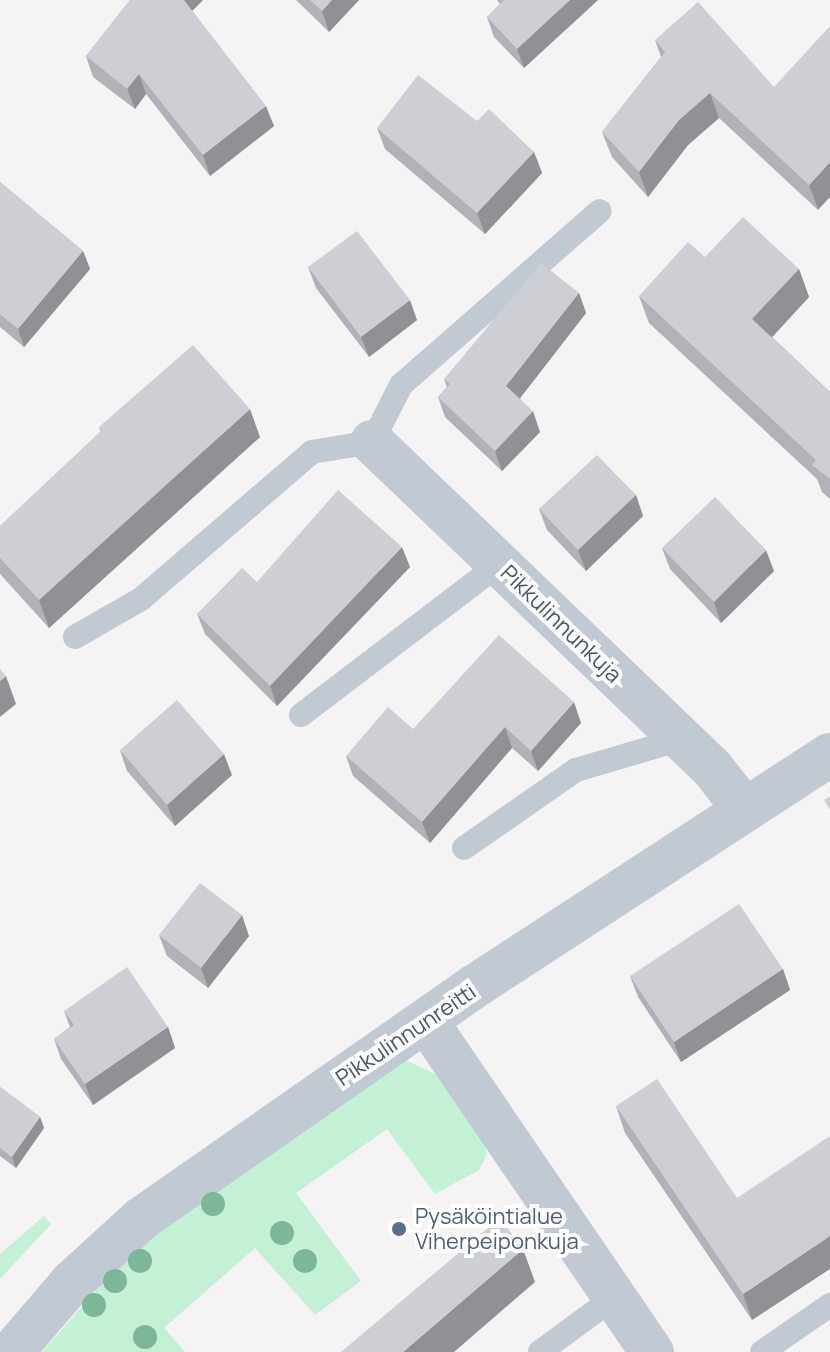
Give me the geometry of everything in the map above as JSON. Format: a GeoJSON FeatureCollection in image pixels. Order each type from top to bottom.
{"type":"FeatureCollection","features":[{"type":"Feature","properties":{"kind":"street","name":"Pikkulinnunkuja"},"geometry":{"type":"LineString","coordinates":[[372,442],[681,739],[745,810]]}},
{"type":"Feature","properties":{"kind":"street","name":"Pikkulinnunreitti"},"geometry":{"type":"LineString","coordinates":[[12,1352],[72,1282],[141,1219],[426,1021],[830,755]]}},
{"type":"Feature","properties":{"kind":"street"},"geometry":{"type":"LineString","coordinates":[[426,1021],[652,1352]]}},
{"type":"Feature","properties":{"kind":"lane"},"geometry":{"type":"LineString","coordinates":[[75,637],[141,599],[312,452],[372,442],[401,385],[600,211]]}},
{"type":"Feature","properties":{"kind":"lane"},"geometry":{"type":"LineString","coordinates":[[301,715],[499,564]]}},
{"type":"Feature","properties":{"kind":"lane"},"geometry":{"type":"LineString","coordinates":[[464,848],[576,770],[681,739]]}},
{"type":"Feature","properties":{"kind":"lane"},"geometry":{"type":"LineString","coordinates":[[540,1352],[615,1297]]}},
{"type":"Feature","properties":{"kind":"lane"},"geometry":{"type":"LineString","coordinates":[[762,1352],[830,1305]]}},
{"type":"Feature","properties":{"kind":"green space"},"geometry":{"type":"Polygon","coordinates":[[[403,1059],[444,1078],[481,1133],[487,1154],[479,1170],[435,1194],[387,1129],[296,1193],[361,1281],[315,1315],[255,1248],[164,1328],[185,1352],[42,1352],[122,1261],[160,1226],[403,1059]]]}},
{"type":"Feature","properties":{"kind":"green space"},"geometry":{"type":"Polygon","coordinates":[[[44,1216],[51,1224],[0,1279],[0,1254],[44,1216]]]}},
{"type":"Feature","properties":{"kind":"building"},"geometry":{"type":"Polygon","coordinates":[[[130,0],[184,0],[266,106],[203,155],[139,74],[127,89],[86,56],[130,0]]]}},
{"type":"Feature","properties":{"kind":"building"},"geometry":{"type":"Polygon","coordinates":[[[310,0],[332,0],[322,11],[310,0]]]}},
{"type":"Feature","properties":{"kind":"building"},"geometry":{"type":"Polygon","coordinates":[[[504,0],[570,0],[517,49],[487,17],[504,0]]]}},
{"type":"Feature","properties":{"kind":"building"},"geometry":{"type":"Polygon","coordinates":[[[698,2],[774,87],[830,26],[830,162],[809,185],[710,93],[679,120],[639,172],[602,132],[665,52],[655,40],[698,2]]]}},
{"type":"Feature","properties":{"kind":"building"},"geometry":{"type":"Polygon","coordinates":[[[418,75],[477,121],[489,109],[534,152],[477,213],[377,128],[418,75]]]}},
{"type":"Feature","properties":{"kind":"building"},"geometry":{"type":"Polygon","coordinates":[[[0,182],[83,251],[18,329],[0,314],[0,182]]]}},
{"type":"Feature","properties":{"kind":"building"},"geometry":{"type":"Polygon","coordinates":[[[743,217],[799,269],[752,319],[830,392],[830,479],[812,465],[816,460],[639,296],[688,242],[705,257],[743,217]]]}},
{"type":"Feature","properties":{"kind":"building"},"geometry":{"type":"Polygon","coordinates":[[[357,231],[410,300],[361,337],[308,267],[357,231]]]}},
{"type":"Feature","properties":{"kind":"building"},"geometry":{"type":"Polygon","coordinates":[[[541,263],[579,293],[506,386],[533,411],[495,451],[438,397],[450,384],[444,379],[541,263]]]}},
{"type":"Feature","properties":{"kind":"building"},"geometry":{"type":"Polygon","coordinates":[[[193,345],[250,409],[39,600],[0,558],[0,526],[102,430],[99,427],[193,345]]]}},
{"type":"Feature","properties":{"kind":"building"},"geometry":{"type":"Polygon","coordinates":[[[597,455],[636,495],[578,550],[539,509],[597,455]]]}},
{"type":"Feature","properties":{"kind":"building"},"geometry":{"type":"Polygon","coordinates":[[[338,490],[402,547],[270,686],[197,614],[242,568],[257,582],[338,490]]]}},
{"type":"Feature","properties":{"kind":"building"},"geometry":{"type":"Polygon","coordinates":[[[715,497],[766,550],[714,602],[662,548],[715,497]]]}},
{"type":"Feature","properties":{"kind":"building"},"geometry":{"type":"Polygon","coordinates":[[[499,635],[574,702],[531,751],[505,727],[422,822],[346,756],[388,707],[413,729],[499,635]]]}},
{"type":"Feature","properties":{"kind":"building"},"geometry":{"type":"Polygon","coordinates":[[[177,700],[224,754],[167,805],[120,750],[177,700]]]}},
{"type":"Feature","properties":{"kind":"building"},"geometry":{"type":"Polygon","coordinates":[[[830,796],[830,810],[824,800],[830,796]]]}},
{"type":"Feature","properties":{"kind":"building"},"geometry":{"type":"Polygon","coordinates":[[[200,883],[242,915],[201,968],[159,935],[200,883]]]}},
{"type":"Feature","properties":{"kind":"building"},"geometry":{"type":"Polygon","coordinates":[[[739,904],[783,969],[674,1042],[630,976],[739,904]]]}},
{"type":"Feature","properties":{"kind":"building"},"geometry":{"type":"Polygon","coordinates":[[[127,967],[168,1027],[85,1084],[54,1039],[74,1025],[64,1011],[127,967]]]}},
{"type":"Feature","properties":{"kind":"building"},"geometry":{"type":"Polygon","coordinates":[[[657,1079],[737,1198],[830,1136],[830,1236],[743,1294],[616,1106],[657,1079]]]}},
{"type":"Feature","properties":{"kind":"building"},"geometry":{"type":"Polygon","coordinates":[[[0,1087],[40,1117],[12,1157],[0,1148],[0,1087]]]}},
{"type":"Feature","properties":{"kind":"building"},"geometry":{"type":"Polygon","coordinates":[[[500,1218],[523,1249],[403,1352],[341,1352],[500,1218]]]}},
{"type":"Feature","properties":{"kind":"place","name":"Pysäköintialue Viherpeiponkuja"},"geometry":{"type":"Point","coordinates":[399,1229]}}]}
